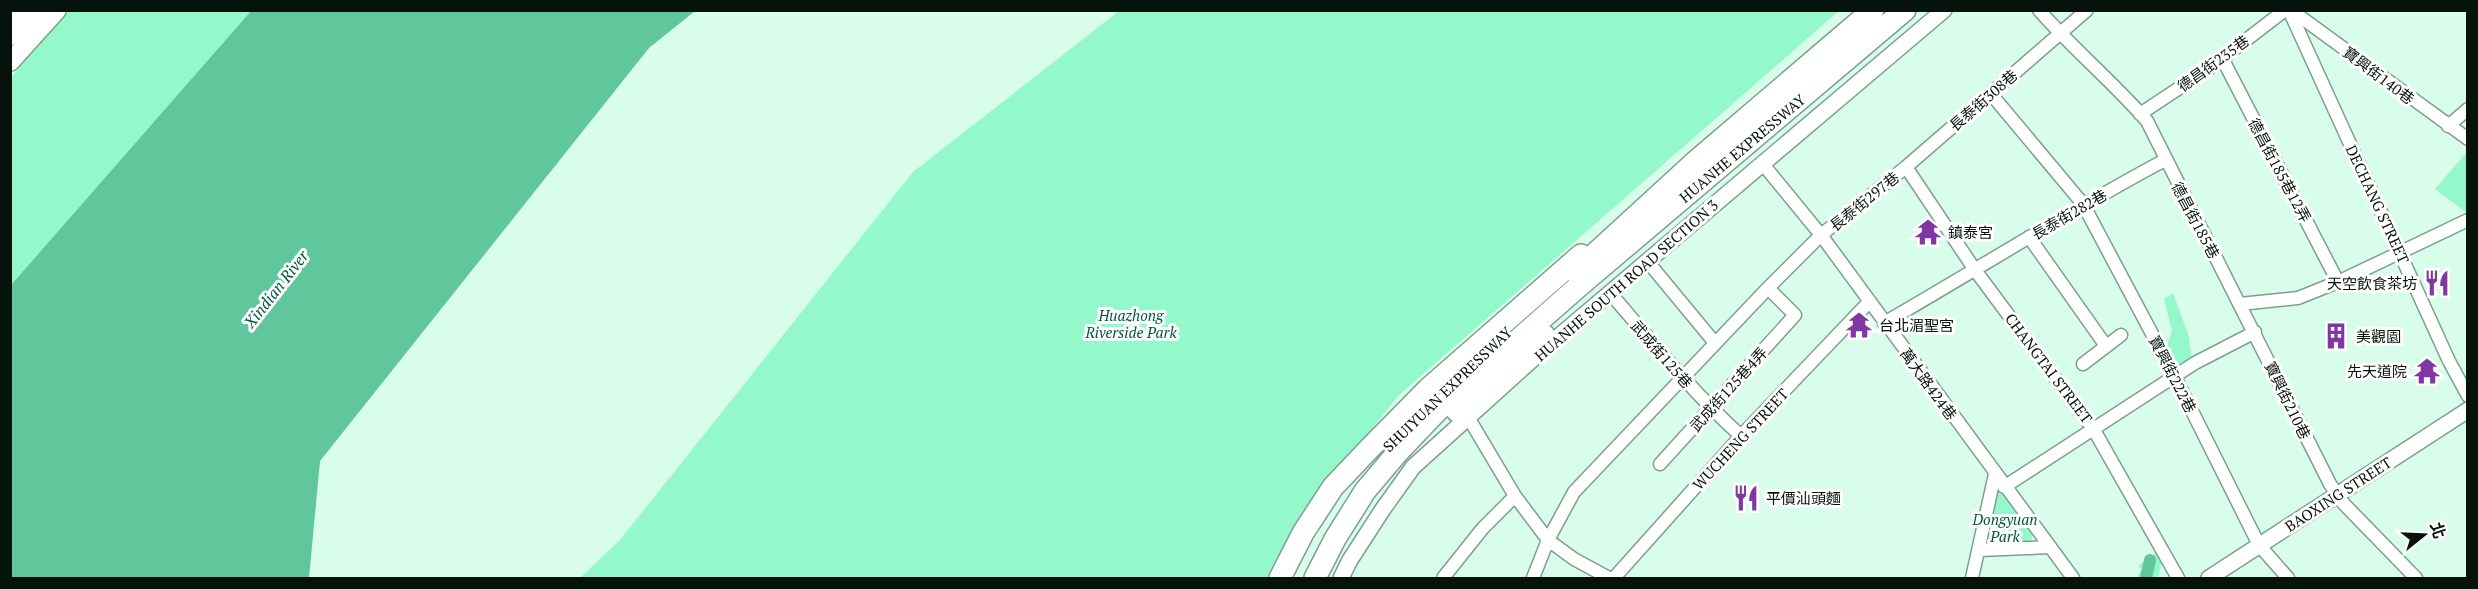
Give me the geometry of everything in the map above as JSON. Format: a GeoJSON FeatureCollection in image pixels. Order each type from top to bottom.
{"type":"FeatureCollection","features":[{"type":"Feature","properties":{"kind":"highway","name":"HUANHE EXPRESSWAY"},"geometry":{"type":"LineString","coordinates":[[1575,281],[1701,170],[1873,10]]}},
{"type":"Feature","properties":{"kind":"highway","name":"HUANHE EXPRESSWAY"},"geometry":{"type":"LineString","coordinates":[[1701,170],[1905,10]]}},
{"type":"Feature","properties":{"kind":"highway"},"geometry":{"type":"LineString","coordinates":[[10,35],[22,14]]}},
{"type":"Feature","properties":{"kind":"highway"},"geometry":{"type":"LineString","coordinates":[[1280,579],[1303,533],[1333,487],[1428,389],[1680,170],[1701,170],[1697,201],[1407,455],[1366,510],[1344,545],[1328,579]]}},
{"type":"Feature","properties":{"kind":"highway","name":"SHUIYUAN EXPRESSWAY"},"geometry":{"type":"LineString","coordinates":[[1302,579],[1329,523],[1355,483],[1397,433],[1479,354],[1575,281]]}},
{"type":"Feature","properties":{"kind":"highway","name":"SHUIYUAN EXPRESSWAY"},"geometry":{"type":"LineString","coordinates":[[1315,579],[1347,519],[1365,491],[1398,452],[1438,410],[1575,281]]}},
{"type":"Feature","properties":{"kind":"highway"},"geometry":{"type":"LineString","coordinates":[[1291,579],[1322,518],[1355,483]]}},
{"type":"Feature","properties":{"kind":"main road"},"geometry":{"type":"LineString","coordinates":[[10,62],[57,10]]}},
{"type":"Feature","properties":{"kind":"street","name":"HUANHE SOUTH ROAD SECTION 3"},"geometry":{"type":"LineString","coordinates":[[1341,579],[1350,560],[1383,509],[1413,468],[1545,348],[1944,10]]}},
{"type":"Feature","properties":{"kind":"street","name":"德昌街185巷"},"geometry":{"type":"LineString","coordinates":[[2039,10],[2060,34],[2122,93],[2146,121],[2240,304]]}},
{"type":"Feature","properties":{"kind":"street","name":"長泰街308巷"},"geometry":{"type":"LineString","coordinates":[[1906,167],[2087,10]]}},
{"type":"Feature","properties":{"kind":"street","name":"德昌街235巷"},"geometry":{"type":"LineString","coordinates":[[2140,114],[2289,10]]}},
{"type":"Feature","properties":{"kind":"street","name":"寶興街140巷"},"geometry":{"type":"LineString","coordinates":[[2289,10],[2468,139]]}},
{"type":"Feature","properties":{"kind":"street","name":"DECHANG STREET"},"geometry":{"type":"LineString","coordinates":[[2289,10],[2449,362],[2468,396]]}},
{"type":"Feature","properties":{"kind":"street","name":"德昌街185巷12弄"},"geometry":{"type":"LineString","coordinates":[[2222,58],[2338,282]]}},
{"type":"Feature","properties":{"kind":"street","name":"寶興街222巷"},"geometry":{"type":"LineString","coordinates":[[1991,94],[2083,204],[2175,377],[2259,545],[2288,579]]}},
{"type":"Feature","properties":{"kind":"street"},"geometry":{"type":"LineString","coordinates":[[2448,126],[2468,109]]}},
{"type":"Feature","properties":{"kind":"street","name":"長泰街282巷"},"geometry":{"type":"LineString","coordinates":[[1884,322],[2083,204],[2165,160]]}},
{"type":"Feature","properties":{"kind":"street","name":"萬大路424巷"},"geometry":{"type":"LineString","coordinates":[[1762,163],[1821,235],[2073,579]]}},
{"type":"Feature","properties":{"kind":"street","name":"長泰街297巷"},"geometry":{"type":"LineString","coordinates":[[1533,579],[1548,540],[1574,492],[1821,235],[1906,167]]}},
{"type":"Feature","properties":{"kind":"street","name":"CHANGTAI STREET"},"geometry":{"type":"LineString","coordinates":[[1906,167],[1975,270],[2094,429],[2178,579]]}},
{"type":"Feature","properties":{"kind":"street"},"geometry":{"type":"LineString","coordinates":[[2240,304],[2298,298],[2338,282],[2468,220]]}},
{"type":"Feature","properties":{"kind":"street"},"geometry":{"type":"LineString","coordinates":[[2029,237],[2106,346]]}},
{"type":"Feature","properties":{"kind":"street"},"geometry":{"type":"LineString","coordinates":[[1648,262],[1715,344]]}},
{"type":"Feature","properties":{"kind":"street","name":"武成街125巷4弄"},"geometry":{"type":"LineString","coordinates":[[1660,464],[1795,315],[1768,288]]}},
{"type":"Feature","properties":{"kind":"street","name":"武成街125巷"},"geometry":{"type":"LineString","coordinates":[[1611,294],[1710,409],[1741,436]]}},
{"type":"Feature","properties":{"kind":"street","name":"WUCHENG STREET"},"geometry":{"type":"LineString","coordinates":[[1612,579],[1741,436],[1869,302]]}},
{"type":"Feature","properties":{"kind":"street","name":"寶興街210巷"},"geometry":{"type":"LineString","coordinates":[[2240,304],[2337,495],[2416,579]]}},
{"type":"Feature","properties":{"kind":"street"},"geometry":{"type":"LineString","coordinates":[[2004,487],[2196,363],[2255,332]]}},
{"type":"Feature","properties":{"kind":"street"},"geometry":{"type":"LineString","coordinates":[[2083,364],[2121,335]]}},
{"type":"Feature","properties":{"kind":"street","name":"BAOXING STREET"},"geometry":{"type":"LineString","coordinates":[[2209,579],[2468,410]]}},
{"type":"Feature","properties":{"kind":"street"},"geometry":{"type":"LineString","coordinates":[[1468,417],[1515,496],[1548,540],[1574,559],[1612,579]]}},
{"type":"Feature","properties":{"kind":"street"},"geometry":{"type":"LineString","coordinates":[[1972,579],[1995,474]]}},
{"type":"Feature","properties":{"kind":"street"},"geometry":{"type":"LineString","coordinates":[[1443,579],[1483,528],[1515,496]]}},
{"type":"Feature","properties":{"kind":"street"},"geometry":{"type":"LineString","coordinates":[[1979,550],[2050,547]]}},
{"type":"Feature","properties":{"kind":"green space"},"geometry":{"type":"Polygon","coordinates":[[[69,11],[251,11],[11,285],[11,77],[69,11]]]}},
{"type":"Feature","properties":{"kind":"green space","name":"Huazhong Riverside Park"},"geometry":{"type":"Polygon","coordinates":[[[1119,11],[1839,11],[1398,396],[1305,514],[1274,578],[580,578],[620,540],[913,172],[1119,11]]]}},
{"type":"Feature","properties":{"kind":"green space"},"geometry":{"type":"Polygon","coordinates":[[[2467,152],[2467,213],[2435,189],[2467,152]]]}},
{"type":"Feature","properties":{"kind":"green space"},"geometry":{"type":"Polygon","coordinates":[[[2173,293],[2189,337],[2192,360],[2176,371],[2165,351],[2172,331],[2164,299],[2173,293]]]}},
{"type":"Feature","properties":{"kind":"green space","name":"Dongyuan Park"},"geometry":{"type":"Polygon","coordinates":[[[2002,493],[2033,536],[2029,544],[1989,548],[1982,541],[1992,496],[2002,493]]]}},
{"type":"Feature","properties":{"kind":"green space"},"geometry":{"type":"Polygon","coordinates":[[[2157,552],[2162,560],[2158,578],[2137,578],[2142,569],[2138,566],[2157,552]]]}},
{"type":"Feature","properties":{"kind":"water","name":"Xindian River"},"geometry":{"type":"Polygon","coordinates":[[[251,11],[695,11],[649,48],[320,461],[309,578],[11,578],[11,285],[251,11]]]}},
{"type":"Feature","properties":{"kind":"waterway"},"geometry":{"type":"LineString","coordinates":[[2146,578],[2150,560]]}},
{"type":"Feature","properties":{"kind":"place","name":"鎮泰宮"},"geometry":{"type":"Point","coordinates":[1928,232]}},
{"type":"Feature","properties":{"kind":"place","name":"天空飲食茶坊"},"geometry":{"type":"Point","coordinates":[2437,283]}},
{"type":"Feature","properties":{"kind":"place","name":"台北湄聖宮"},"geometry":{"type":"Point","coordinates":[1859,325]}},
{"type":"Feature","properties":{"kind":"place","name":"美觀園"},"geometry":{"type":"Point","coordinates":[2336,336]}},
{"type":"Feature","properties":{"kind":"place","name":"先天道院"},"geometry":{"type":"Point","coordinates":[2427,371]}},
{"type":"Feature","properties":{"kind":"place","name":"平價汕頭麵"},"geometry":{"type":"Point","coordinates":[1746,498]}}]}
